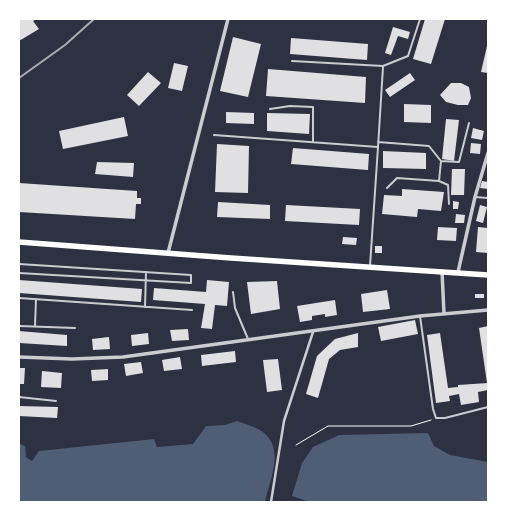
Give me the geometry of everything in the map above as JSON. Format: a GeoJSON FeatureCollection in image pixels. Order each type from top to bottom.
{"type":"FeatureCollection","features":[{"type":"Feature","properties":{"kind":"main road"},"geometry":{"type":"LineString","coordinates":[[19,242],[488,275]]}},
{"type":"Feature","properties":{"kind":"street"},"geometry":{"type":"LineString","coordinates":[[168,253],[228,19]]}},
{"type":"Feature","properties":{"kind":"street"},"geometry":{"type":"LineString","coordinates":[[458,272],[475,197],[488,153]]}},
{"type":"Feature","properties":{"kind":"street"},"geometry":{"type":"LineString","coordinates":[[442,271],[444,314]]}},
{"type":"Feature","properties":{"kind":"street"},"geometry":{"type":"LineString","coordinates":[[19,357],[72,359],[124,357],[249,341],[420,316],[488,310]]}},
{"type":"Feature","properties":{"kind":"street"},"geometry":{"type":"LineString","coordinates":[[271,502],[284,421],[313,332]]}},
{"type":"Feature","properties":{"kind":"lane"},"geometry":{"type":"LineString","coordinates":[[292,61],[383,66],[408,56],[420,19]]}},
{"type":"Feature","properties":{"kind":"lane"},"geometry":{"type":"LineString","coordinates":[[370,266],[383,66]]}},
{"type":"Feature","properties":{"kind":"lane"},"geometry":{"type":"LineString","coordinates":[[270,110],[290,106],[313,107],[313,142]]}},
{"type":"Feature","properties":{"kind":"lane"},"geometry":{"type":"LineString","coordinates":[[441,161],[459,162],[469,123]]}},
{"type":"Feature","properties":{"kind":"lane"},"geometry":{"type":"LineString","coordinates":[[214,135],[378,147]]}},
{"type":"Feature","properties":{"kind":"lane"},"geometry":{"type":"LineString","coordinates":[[378,142],[429,146],[441,161],[439,180]]}},
{"type":"Feature","properties":{"kind":"lane"},"geometry":{"type":"LineString","coordinates":[[388,188],[397,178],[439,180],[448,185],[449,204]]}},
{"type":"Feature","properties":{"kind":"lane"},"geometry":{"type":"LineString","coordinates":[[475,197],[488,198]]}},
{"type":"Feature","properties":{"kind":"lane"},"geometry":{"type":"LineString","coordinates":[[19,264],[191,275],[191,283],[19,273]]}},
{"type":"Feature","properties":{"kind":"lane"},"geometry":{"type":"LineString","coordinates":[[145,306],[146,272]]}},
{"type":"Feature","properties":{"kind":"lane"},"geometry":{"type":"LineString","coordinates":[[233,292],[235,308],[249,341]]}},
{"type":"Feature","properties":{"kind":"lane"},"geometry":{"type":"LineString","coordinates":[[19,298],[192,310]]}},
{"type":"Feature","properties":{"kind":"lane"},"geometry":{"type":"LineString","coordinates":[[35,326],[36,299]]}},
{"type":"Feature","properties":{"kind":"lane"},"geometry":{"type":"LineString","coordinates":[[420,316],[433,410],[436,418],[445,418],[488,407]]}},
{"type":"Feature","properties":{"kind":"lane"},"geometry":{"type":"LineString","coordinates":[[19,326],[75,328]]}},
{"type":"Feature","properties":{"kind":"lane"},"geometry":{"type":"LineString","coordinates":[[19,398],[56,401]]}},
{"type":"Feature","properties":{"kind":"path"},"geometry":{"type":"LineString","coordinates":[[296,445],[328,426],[411,426],[436,418]]}},
{"type":"Feature","properties":{"kind":"water"},"geometry":{"type":"Polygon","coordinates":[[[237,421],[263,432],[270,439],[273,447],[275,456],[274,465],[265,502],[19,502],[19,444],[25,446],[26,457],[32,461],[39,451],[154,439],[157,447],[193,444],[206,426],[225,425],[237,421]]]}},
{"type":"Feature","properties":{"kind":"water"},"geometry":{"type":"Polygon","coordinates":[[[428,433],[434,446],[450,455],[488,462],[488,502],[310,502],[292,496],[302,463],[313,447],[339,435],[428,433]]]}},
{"type":"Feature","properties":{"kind":"building"},"geometry":{"type":"Polygon","coordinates":[[[19,19],[36,19],[33,21],[39,29],[19,41],[19,19]]]}},
{"type":"Feature","properties":{"kind":"building"},"geometry":{"type":"Polygon","coordinates":[[[425,19],[445,19],[431,64],[413,59],[425,19]]]}},
{"type":"Feature","properties":{"kind":"building"},"geometry":{"type":"Polygon","coordinates":[[[393,27],[410,32],[408,39],[398,36],[391,55],[385,53],[393,27]]]}},
{"type":"Feature","properties":{"kind":"building"},"geometry":{"type":"Polygon","coordinates":[[[233,37],[261,44],[248,97],[220,91],[233,37]]]}},
{"type":"Feature","properties":{"kind":"building"},"geometry":{"type":"Polygon","coordinates":[[[291,38],[368,44],[367,60],[290,54],[291,38]]]}},
{"type":"Feature","properties":{"kind":"building"},"geometry":{"type":"Polygon","coordinates":[[[488,46],[488,73],[481,72],[488,46]]]}},
{"type":"Feature","properties":{"kind":"building"},"geometry":{"type":"Polygon","coordinates":[[[174,63],[188,66],[182,91],[168,88],[174,63]]]}},
{"type":"Feature","properties":{"kind":"building"},"geometry":{"type":"Polygon","coordinates":[[[268,69],[366,77],[365,103],[266,96],[268,69]]]}},
{"type":"Feature","properties":{"kind":"building"},"geometry":{"type":"Polygon","coordinates":[[[148,72],[161,83],[139,106],[127,95],[148,72]]]}},
{"type":"Feature","properties":{"kind":"building"},"geometry":{"type":"Polygon","coordinates":[[[410,73],[415,80],[390,97],[385,90],[410,73]]]}},
{"type":"Feature","properties":{"kind":"building"},"geometry":{"type":"Polygon","coordinates":[[[451,83],[461,83],[469,87],[471,98],[468,105],[458,105],[446,102],[440,95],[451,83]]]}},
{"type":"Feature","properties":{"kind":"building"},"geometry":{"type":"Polygon","coordinates":[[[404,104],[431,105],[431,123],[404,122],[404,104]]]}},
{"type":"Feature","properties":{"kind":"building"},"geometry":{"type":"Polygon","coordinates":[[[226,112],[254,113],[254,124],[226,123],[226,112]]]}},
{"type":"Feature","properties":{"kind":"building"},"geometry":{"type":"Polygon","coordinates":[[[267,113],[310,114],[309,134],[267,131],[267,113]]]}},
{"type":"Feature","properties":{"kind":"building"},"geometry":{"type":"Polygon","coordinates":[[[124,117],[128,136],[63,149],[59,131],[124,117]]]}},
{"type":"Feature","properties":{"kind":"building"},"geometry":{"type":"Polygon","coordinates":[[[446,119],[459,120],[454,161],[442,159],[446,119]]]}},
{"type":"Feature","properties":{"kind":"building"},"geometry":{"type":"Polygon","coordinates":[[[473,128],[484,131],[482,140],[471,138],[473,128]]]}},
{"type":"Feature","properties":{"kind":"building"},"geometry":{"type":"Polygon","coordinates":[[[471,143],[481,144],[480,154],[470,153],[471,143]]]}},
{"type":"Feature","properties":{"kind":"building"},"geometry":{"type":"Polygon","coordinates":[[[217,144],[249,146],[248,193],[215,192],[217,144]]]}},
{"type":"Feature","properties":{"kind":"building"},"geometry":{"type":"Polygon","coordinates":[[[293,148],[369,154],[368,170],[291,164],[293,148]]]}},
{"type":"Feature","properties":{"kind":"building"},"geometry":{"type":"Polygon","coordinates":[[[383,151],[426,153],[426,169],[383,168],[383,151]]]}},
{"type":"Feature","properties":{"kind":"building"},"geometry":{"type":"Polygon","coordinates":[[[97,162],[134,163],[133,177],[95,174],[97,162]]]}},
{"type":"Feature","properties":{"kind":"building"},"geometry":{"type":"Polygon","coordinates":[[[452,169],[465,169],[464,195],[451,195],[452,169]]]}},
{"type":"Feature","properties":{"kind":"building"},"geometry":{"type":"Polygon","coordinates":[[[482,181],[488,182],[488,189],[480,188],[482,181]]]}},
{"type":"Feature","properties":{"kind":"building"},"geometry":{"type":"Polygon","coordinates":[[[19,183],[137,191],[137,198],[141,198],[141,204],[136,204],[135,219],[19,212],[19,183]]]}},
{"type":"Feature","properties":{"kind":"building"},"geometry":{"type":"Polygon","coordinates":[[[402,189],[444,192],[441,211],[418,209],[417,217],[382,214],[384,195],[402,196],[402,189]]]}},
{"type":"Feature","properties":{"kind":"building"},"geometry":{"type":"Polygon","coordinates":[[[453,201],[459,202],[458,209],[453,209],[453,201]]]}},
{"type":"Feature","properties":{"kind":"building"},"geometry":{"type":"Polygon","coordinates":[[[218,202],[270,205],[270,219],[217,217],[218,202]]]}},
{"type":"Feature","properties":{"kind":"building"},"geometry":{"type":"Polygon","coordinates":[[[286,205],[360,209],[359,225],[285,221],[286,205]]]}},
{"type":"Feature","properties":{"kind":"building"},"geometry":{"type":"Polygon","coordinates":[[[480,205],[487,207],[483,223],[476,221],[480,205]]]}},
{"type":"Feature","properties":{"kind":"building"},"geometry":{"type":"Polygon","coordinates":[[[456,214],[465,215],[464,223],[455,223],[456,214]]]}},
{"type":"Feature","properties":{"kind":"building"},"geometry":{"type":"Polygon","coordinates":[[[438,227],[457,228],[456,241],[437,240],[438,227]]]}},
{"type":"Feature","properties":{"kind":"building"},"geometry":{"type":"Polygon","coordinates":[[[478,227],[488,228],[488,253],[476,252],[478,227]]]}},
{"type":"Feature","properties":{"kind":"building"},"geometry":{"type":"Polygon","coordinates":[[[343,237],[357,238],[356,245],[342,244],[343,237]]]}},
{"type":"Feature","properties":{"kind":"building"},"geometry":{"type":"Polygon","coordinates":[[[375,246],[382,246],[382,253],[375,253],[375,246]]]}},
{"type":"Feature","properties":{"kind":"building"},"geometry":{"type":"Polygon","coordinates":[[[19,280],[142,289],[141,302],[19,293],[19,280]]]}},
{"type":"Feature","properties":{"kind":"building"},"geometry":{"type":"Polygon","coordinates":[[[207,280],[229,282],[227,306],[215,305],[212,329],[201,328],[205,304],[153,300],[154,288],[206,292],[207,280]]]}},
{"type":"Feature","properties":{"kind":"building"},"geometry":{"type":"Polygon","coordinates":[[[277,281],[280,309],[251,314],[247,282],[277,281]]]}},
{"type":"Feature","properties":{"kind":"building"},"geometry":{"type":"Polygon","coordinates":[[[387,290],[390,309],[363,312],[361,294],[387,290]]]}},
{"type":"Feature","properties":{"kind":"building"},"geometry":{"type":"Polygon","coordinates":[[[475,294],[484,294],[484,298],[475,298],[475,294]]]}},
{"type":"Feature","properties":{"kind":"building"},"geometry":{"type":"Polygon","coordinates":[[[335,300],[337,315],[325,317],[325,314],[312,316],[312,320],[300,322],[297,306],[335,300]]]}},
{"type":"Feature","properties":{"kind":"building"},"geometry":{"type":"Polygon","coordinates":[[[415,320],[418,334],[381,341],[378,327],[415,320]]]}},
{"type":"Feature","properties":{"kind":"building"},"geometry":{"type":"Polygon","coordinates":[[[488,326],[488,383],[487,383],[479,328],[488,326]]]}},
{"type":"Feature","properties":{"kind":"building"},"geometry":{"type":"Polygon","coordinates":[[[188,329],[189,340],[172,341],[170,330],[188,329]]]}},
{"type":"Feature","properties":{"kind":"building"},"geometry":{"type":"Polygon","coordinates":[[[19,331],[67,335],[67,346],[19,343],[19,331]]]}},
{"type":"Feature","properties":{"kind":"building"},"geometry":{"type":"Polygon","coordinates":[[[148,333],[149,344],[132,346],[131,335],[148,333]]]}},
{"type":"Feature","properties":{"kind":"building"},"geometry":{"type":"Polygon","coordinates":[[[358,333],[358,347],[340,350],[329,359],[318,398],[306,394],[317,356],[335,339],[358,333]]]}},
{"type":"Feature","properties":{"kind":"building"},"geometry":{"type":"Polygon","coordinates":[[[440,333],[448,388],[458,387],[458,385],[488,383],[488,390],[478,392],[479,402],[461,405],[459,394],[449,396],[450,401],[436,403],[427,335],[440,333]]]}},
{"type":"Feature","properties":{"kind":"building"},"geometry":{"type":"Polygon","coordinates":[[[109,337],[110,349],[93,350],[92,339],[109,337]]]}},
{"type":"Feature","properties":{"kind":"building"},"geometry":{"type":"Polygon","coordinates":[[[235,351],[236,362],[202,366],[201,355],[235,351]]]}},
{"type":"Feature","properties":{"kind":"building"},"geometry":{"type":"Polygon","coordinates":[[[180,357],[182,369],[164,371],[162,360],[180,357]]]}},
{"type":"Feature","properties":{"kind":"building"},"geometry":{"type":"Polygon","coordinates":[[[278,359],[282,390],[267,392],[263,360],[278,359]]]}},
{"type":"Feature","properties":{"kind":"building"},"geometry":{"type":"Polygon","coordinates":[[[141,362],[143,373],[126,376],[124,364],[141,362]]]}},
{"type":"Feature","properties":{"kind":"building"},"geometry":{"type":"Polygon","coordinates":[[[19,368],[25,368],[24,384],[19,384],[19,368]]]}},
{"type":"Feature","properties":{"kind":"building"},"geometry":{"type":"Polygon","coordinates":[[[108,369],[108,380],[92,381],[91,370],[108,369]]]}},
{"type":"Feature","properties":{"kind":"building"},"geometry":{"type":"Polygon","coordinates":[[[42,371],[62,373],[61,388],[41,387],[42,371]]]}},
{"type":"Feature","properties":{"kind":"building"},"geometry":{"type":"Polygon","coordinates":[[[19,406],[58,407],[57,418],[19,416],[19,406]]]}},
{"type":"Feature","properties":{"kind":"railway"},"geometry":{"type":"LineString","coordinates":[[19,78],[65,45],[94,19]]}}]}
